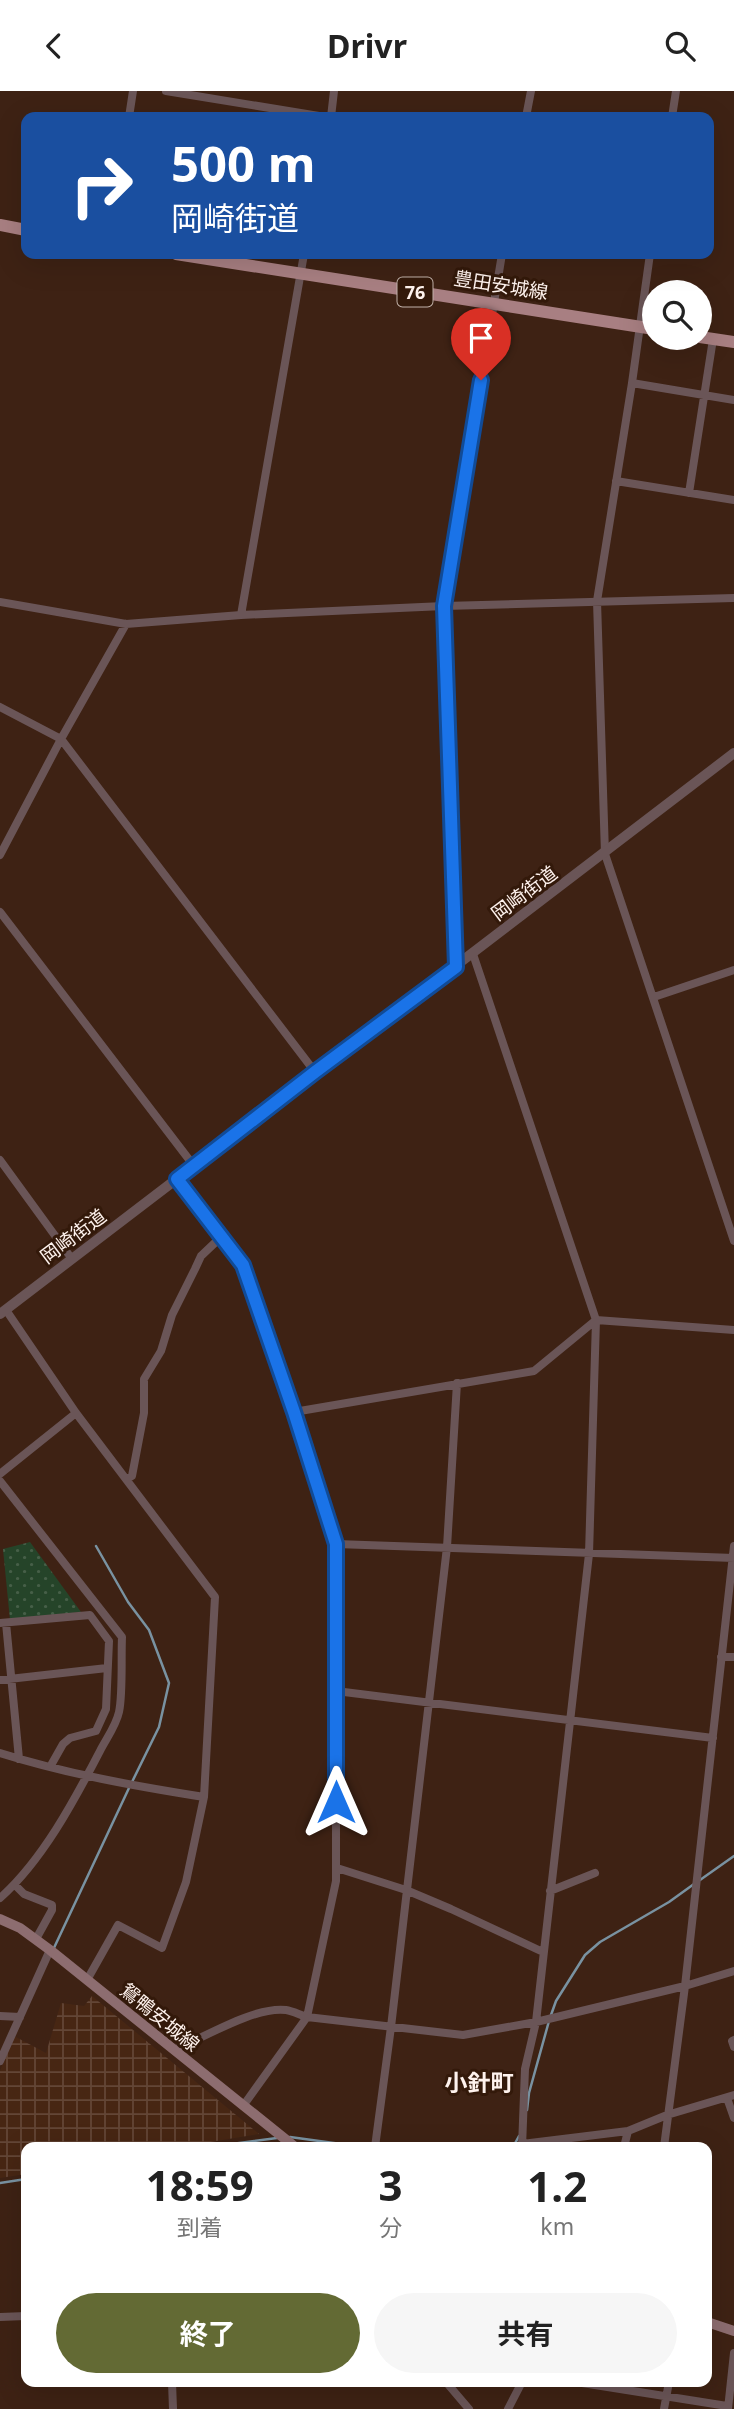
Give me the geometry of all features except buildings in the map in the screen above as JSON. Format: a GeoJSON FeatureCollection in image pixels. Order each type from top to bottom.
{"type":"FeatureCollection","features":[{"type":"Feature","properties":{"kind":"main road"},"geometry":{"type":"LineString","coordinates":[[0,225],[21,229]]}},
{"type":"Feature","properties":{"kind":"main road","name":"豊田安城線"},"geometry":{"type":"LineString","coordinates":[[207,259],[642,327]]}},
{"type":"Feature","properties":{"kind":"main road"},"geometry":{"type":"LineString","coordinates":[[713,339],[734,342]]}},
{"type":"Feature","properties":{"kind":"main road","name":"鴛鴨安城線"},"geometry":{"type":"LineString","coordinates":[[0,1919],[36,1939],[289,2142]]}},
{"type":"Feature","properties":{"kind":"main road"},"geometry":{"type":"LineString","coordinates":[[712,2324],[734,2331]]}},
{"type":"Feature","properties":{"kind":"street"},"geometry":{"type":"LineString","coordinates":[[130,112],[133,91]]}},
{"type":"Feature","properties":{"kind":"street"},"geometry":{"type":"LineString","coordinates":[[166,91],[294,112]]}},
{"type":"Feature","properties":{"kind":"street"},"geometry":{"type":"LineString","coordinates":[[332,112],[334,91]]}},
{"type":"Feature","properties":{"kind":"street"},"geometry":{"type":"LineString","coordinates":[[527,112],[531,91]]}},
{"type":"Feature","properties":{"kind":"street"},"geometry":{"type":"LineString","coordinates":[[673,112],[676,91]]}},
{"type":"Feature","properties":{"kind":"street"},"geometry":{"type":"LineString","coordinates":[[241,615],[303,259]]}},
{"type":"Feature","properties":{"kind":"street"},"geometry":{"type":"LineString","coordinates":[[456,967],[444,606],[501,259]]}},
{"type":"Feature","properties":{"kind":"street"},"geometry":{"type":"LineString","coordinates":[[649,259],[597,601],[605,854],[734,1241]]}},
{"type":"Feature","properties":{"kind":"street"},"geometry":{"type":"LineString","coordinates":[[689,493],[713,339]]}},
{"type":"Feature","properties":{"kind":"street"},"geometry":{"type":"LineString","coordinates":[[632,383],[734,400]]}},
{"type":"Feature","properties":{"kind":"street"},"geometry":{"type":"LineString","coordinates":[[616,481],[734,500]]}},
{"type":"Feature","properties":{"kind":"street"},"geometry":{"type":"LineString","coordinates":[[0,602],[126,624],[241,615],[444,606],[734,598]]}},
{"type":"Feature","properties":{"kind":"street"},"geometry":{"type":"LineString","coordinates":[[0,855],[126,624]]}},
{"type":"Feature","properties":{"kind":"street"},"geometry":{"type":"LineString","coordinates":[[0,707],[61,739],[315,1072]]}},
{"type":"Feature","properties":{"kind":"street","name":"岡崎街道"},"geometry":{"type":"LineString","coordinates":[[3,1312],[734,754]]}},
{"type":"Feature","properties":{"kind":"street"},"geometry":{"type":"LineString","coordinates":[[0,912],[194,1166]]}},
{"type":"Feature","properties":{"kind":"street"},"geometry":{"type":"LineString","coordinates":[[473,954],[596,1320],[589,1554],[536,2022],[525,2069],[522,2142]]}},
{"type":"Feature","properties":{"kind":"street"},"geometry":{"type":"LineString","coordinates":[[654,997],[734,969]]}},
{"type":"Feature","properties":{"kind":"street"},"geometry":{"type":"LineString","coordinates":[[0,1160],[72,1259]]}},
{"type":"Feature","properties":{"kind":"street"},"geometry":{"type":"LineString","coordinates":[[177,1179],[243,1265],[336,1544],[336,1881],[307,2017],[243,2106]]}},
{"type":"Feature","properties":{"kind":"street"},"geometry":{"type":"LineString","coordinates":[[126,1479],[132,1476],[144,1413],[144,1379],[161,1351],[172,1315],[201,1256],[221,1237]]}},
{"type":"Feature","properties":{"kind":"street"},"geometry":{"type":"LineString","coordinates":[[3,1312],[215,1597],[204,1797],[186,1882],[162,1948],[118,1925],[88,1980]]}},
{"type":"Feature","properties":{"kind":"street"},"geometry":{"type":"LineString","coordinates":[[294,1412],[534,1371],[596,1320],[734,1330]]}},
{"type":"Feature","properties":{"kind":"street"},"geometry":{"type":"LineString","coordinates":[[376,2142],[447,1547],[457,1383]]}},
{"type":"Feature","properties":{"kind":"street"},"geometry":{"type":"LineString","coordinates":[[0,1473],[76,1413]]}},
{"type":"Feature","properties":{"kind":"street"},"geometry":{"type":"LineString","coordinates":[[0,1481],[122,1637],[119,1712],[87,1776],[33,1863],[0,1898]]}},
{"type":"Feature","properties":{"kind":"street"},"geometry":{"type":"LineString","coordinates":[[336,1544],[733,1558]]}},
{"type":"Feature","properties":{"kind":"street"},"geometry":{"type":"LineString","coordinates":[[664,2142],[685,1986],[734,1546]]}},
{"type":"Feature","properties":{"kind":"street"},"geometry":{"type":"LineString","coordinates":[[19,1759],[3,1623],[89,1615],[109,1641],[106,1709],[96,1731],[70,1738],[58,1751],[50,1767]]}},
{"type":"Feature","properties":{"kind":"street"},"geometry":{"type":"LineString","coordinates":[[721,1657],[734,1657]]}},
{"type":"Feature","properties":{"kind":"street"},"geometry":{"type":"LineString","coordinates":[[0,1680],[107,1668]]}},
{"type":"Feature","properties":{"kind":"street"},"geometry":{"type":"LineString","coordinates":[[336,1691],[713,1738]]}},
{"type":"Feature","properties":{"kind":"street"},"geometry":{"type":"LineString","coordinates":[[0,1753],[128,1785],[204,1797]]}},
{"type":"Feature","properties":{"kind":"street"},"geometry":{"type":"LineString","coordinates":[[337,1868],[406,1890],[542,1952]]}},
{"type":"Feature","properties":{"kind":"street"},"geometry":{"type":"LineString","coordinates":[[550,1891],[595,1873]]}},
{"type":"Feature","properties":{"kind":"street"},"geometry":{"type":"LineString","coordinates":[[15,1885],[24,1894],[52,1905],[52,1910],[36,1939]]}},
{"type":"Feature","properties":{"kind":"street"},"geometry":{"type":"LineString","coordinates":[[0,2061],[50,1950]]}},
{"type":"Feature","properties":{"kind":"street"},"geometry":{"type":"LineString","coordinates":[[174,2050],[250,2015],[286,2010],[307,2017],[463,2035],[536,2022],[685,1986],[734,1971]]}},
{"type":"Feature","properties":{"kind":"street"},"geometry":{"type":"LineString","coordinates":[[0,2016],[20,2017]]}},
{"type":"Feature","properties":{"kind":"street"},"geometry":{"type":"LineString","coordinates":[[734,2040],[734,2047]]}},
{"type":"Feature","properties":{"kind":"street"},"geometry":{"type":"LineString","coordinates":[[550,2142],[628,2131],[667,2115],[731,2097],[734,2118]]}},
{"type":"Feature","properties":{"kind":"street"},"geometry":{"type":"LineString","coordinates":[[625,2142],[628,2131]]}},
{"type":"Feature","properties":{"kind":"street"},"geometry":{"type":"LineString","coordinates":[[0,2317],[21,2316]]}},
{"type":"Feature","properties":{"kind":"street"},"geometry":{"type":"LineString","coordinates":[[629,2387],[667,2397],[727,2407],[734,2353]]}},
{"type":"Feature","properties":{"kind":"street"},"geometry":{"type":"LineString","coordinates":[[172,2387],[173,2409]]}},
{"type":"Feature","properties":{"kind":"street"},"geometry":{"type":"LineString","coordinates":[[450,2387],[469,2409]]}},
{"type":"Feature","properties":{"kind":"street"},"geometry":{"type":"LineString","coordinates":[[508,2409],[519,2387]]}},
{"type":"Feature","properties":{"kind":"street"},"geometry":{"type":"LineString","coordinates":[[664,2409],[668,2387]]}},
{"type":"Feature","properties":{"kind":"shaded area"},"geometry":{"type":"Polygon","coordinates":[[[92,1996],[259,2134],[210,2142],[21,2142],[21,2175],[0,2178],[0,2071],[14,2036],[46,2053],[61,2003],[84,2006],[92,1996]]]}},
{"type":"Feature","properties":{"kind":"green space"},"geometry":{"type":"Polygon","coordinates":[[[30,1542],[81,1612],[10,1620],[3,1549],[30,1542]]]}},
{"type":"Feature","properties":{"kind":"waterway"},"geometry":{"type":"LineString","coordinates":[[96,1546],[128,1602],[149,1630],[169,1683],[159,1727],[132,1782]]}},
{"type":"Feature","properties":{"kind":"waterway"},"geometry":{"type":"LineString","coordinates":[[53,1950],[129,1788]]}},
{"type":"Feature","properties":{"kind":"waterway"},"geometry":{"type":"LineString","coordinates":[[700,1880],[734,1856]]}},
{"type":"Feature","properties":{"kind":"waterway"},"geometry":{"type":"LineString","coordinates":[[551,2015],[556,2001],[585,1955],[600,1942],[669,1902],[694,1884]]}},
{"type":"Feature","properties":{"kind":"waterway"},"geometry":{"type":"LineString","coordinates":[[527,2110],[529,2093],[549,2021]]}},
{"type":"Feature","properties":{"kind":"waterway"},"geometry":{"type":"LineString","coordinates":[[516,2142],[519,2136]]}},
{"type":"Feature","properties":{"kind":"waterway"},"geometry":{"type":"LineString","coordinates":[[290,2137],[326,2142]]}},
{"type":"Feature","properties":{"kind":"waterway"},"geometry":{"type":"LineString","coordinates":[[247,2142],[277,2138]]}},
{"type":"Feature","properties":{"kind":"waterway"},"geometry":{"type":"LineString","coordinates":[[0,2183],[21,2180]]}},
{"type":"Feature","properties":{"kind":"district","name":"小針町"},"geometry":{"type":"Point","coordinates":[479,2082]}},
{"type":"Feature","properties":{"kind":"route"},"geometry":{"type":"LineString","coordinates":[[336,1802],[336,1544],[243,1265],[177,1179],[456,967],[444,606],[481,380]]}}]}
